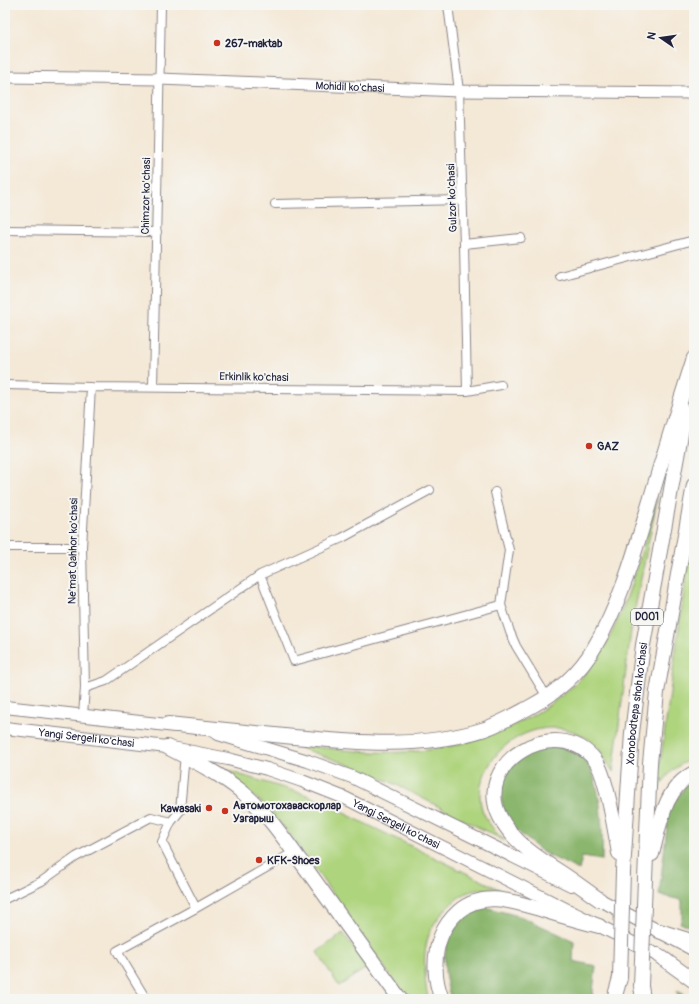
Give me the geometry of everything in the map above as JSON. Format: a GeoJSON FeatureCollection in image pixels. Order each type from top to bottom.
{"type":"FeatureCollection","features":[{"type":"Feature","properties":{"kind":"highway"},"geometry":{"type":"LineString","coordinates":[[168,724],[345,742],[399,744],[448,738],[486,728],[509,719],[547,697],[562,686],[585,662],[594,649],[608,621],[633,556],[694,358]]}},
{"type":"Feature","properties":{"kind":"highway","name":"Xonobodtepa shoh ko'chasi"},"geometry":{"type":"LineString","coordinates":[[619,999],[622,871],[632,733],[650,598],[694,365]]}},
{"type":"Feature","properties":{"kind":"highway","name":"Xonobodtepa shoh ko'chasi"},"geometry":{"type":"LineString","coordinates":[[642,995],[650,763],[657,692],[694,485]]}},
{"type":"Feature","properties":{"kind":"highway"},"geometry":{"type":"LineString","coordinates":[[600,900],[529,850],[505,824],[498,811],[495,793],[500,775],[509,760],[526,747],[550,741],[571,743],[584,750],[592,757],[599,766],[607,792],[622,871]]}},
{"type":"Feature","properties":{"kind":"highway"},"geometry":{"type":"LineString","coordinates":[[167,747],[185,753],[241,791],[266,816],[294,852],[400,999]]}},
{"type":"Feature","properties":{"kind":"highway"},"geometry":{"type":"LineString","coordinates":[[645,880],[666,803],[677,786],[694,772]]}},
{"type":"Feature","properties":{"kind":"highway"},"geometry":{"type":"LineString","coordinates":[[442,999],[438,988],[436,972],[436,957],[440,937],[452,918],[461,909],[473,902],[493,899],[513,902],[599,926]]}},
{"type":"Feature","properties":{"kind":"highway"},"geometry":{"type":"LineString","coordinates":[[659,931],[694,942]]}},
{"type":"Feature","properties":{"kind":"highway"},"geometry":{"type":"LineString","coordinates":[[658,955],[694,981]]}},
{"type":"Feature","properties":{"kind":"highway"},"geometry":{"type":"LineString","coordinates":[[614,999],[620,978]]}},
{"type":"Feature","properties":{"kind":"main road","name":"Yangi Sergeli ko'chasi"},"geometry":{"type":"LineString","coordinates":[[5,707],[168,724],[217,733],[308,761],[352,777],[600,900],[694,950]]}},
{"type":"Feature","properties":{"kind":"main road","name":"Yangi Sergeli ko'chasi"},"geometry":{"type":"LineString","coordinates":[[5,728],[167,747]]}},
{"type":"Feature","properties":{"kind":"main road","name":"Yangi Sergeli ko'chasi"},"geometry":{"type":"LineString","coordinates":[[185,753],[228,759],[267,768],[302,780],[345,798],[694,974]]}},
{"type":"Feature","properties":{"kind":"street","name":"Chimzor ko'chasi"},"geometry":{"type":"LineString","coordinates":[[153,387],[161,5]]}},
{"type":"Feature","properties":{"kind":"street","name":"Gulzor ko'chasi"},"geometry":{"type":"LineString","coordinates":[[448,5],[459,90],[467,391]]}},
{"type":"Feature","properties":{"kind":"street","name":"Mohidil ko'chasi"},"geometry":{"type":"LineString","coordinates":[[5,77],[160,79],[459,90],[694,93]]}},
{"type":"Feature","properties":{"kind":"street"},"geometry":{"type":"LineString","coordinates":[[275,204],[463,200]]}},
{"type":"Feature","properties":{"kind":"street"},"geometry":{"type":"LineString","coordinates":[[5,230],[157,232]]}},
{"type":"Feature","properties":{"kind":"street"},"geometry":{"type":"LineString","coordinates":[[464,244],[521,238]]}},
{"type":"Feature","properties":{"kind":"street"},"geometry":{"type":"LineString","coordinates":[[560,276],[694,240]]}},
{"type":"Feature","properties":{"kind":"street","name":"Erkinlik ko'chasi"},"geometry":{"type":"LineString","coordinates":[[5,385],[467,391],[501,385]]}},
{"type":"Feature","properties":{"kind":"street","name":"Ne'mat Qahhor ko'chasi"},"geometry":{"type":"LineString","coordinates":[[83,715],[85,688],[82,547],[91,387]]}},
{"type":"Feature","properties":{"kind":"street"},"geometry":{"type":"LineString","coordinates":[[85,688],[106,681],[260,575],[342,538],[430,490]]}},
{"type":"Feature","properties":{"kind":"street"},"geometry":{"type":"LineString","coordinates":[[495,492],[509,550],[501,605],[516,646],[547,697]]}},
{"type":"Feature","properties":{"kind":"street"},"geometry":{"type":"LineString","coordinates":[[5,547],[82,547]]}},
{"type":"Feature","properties":{"kind":"street"},"geometry":{"type":"LineString","coordinates":[[260,575],[294,661],[501,605]]}},
{"type":"Feature","properties":{"kind":"street"},"geometry":{"type":"LineString","coordinates":[[185,753],[180,811],[170,822],[162,842],[196,908]]}},
{"type":"Feature","properties":{"kind":"street"},"geometry":{"type":"LineString","coordinates":[[5,899],[42,881],[76,857],[151,817],[170,822]]}},
{"type":"Feature","properties":{"kind":"street"},"geometry":{"type":"LineString","coordinates":[[146,999],[117,951],[294,852]]}},
{"type":"Feature","properties":{"kind":"green space"},"geometry":{"type":"Polygon","coordinates":[[[658,496],[632,623],[613,772],[604,756],[595,745],[577,733],[561,729],[545,728],[528,732],[514,740],[501,750],[490,764],[483,779],[480,791],[480,800],[485,816],[492,828],[505,841],[393,783],[352,766],[289,744],[377,752],[406,752],[434,749],[490,735],[543,709],[566,692],[587,672],[603,649],[628,594],[658,496]]]}},
{"type":"Feature","properties":{"kind":"green space"},"geometry":{"type":"Polygon","coordinates":[[[693,525],[694,758],[681,764],[671,772],[663,781],[656,794],[693,525]]]}},
{"type":"Feature","properties":{"kind":"green space"},"geometry":{"type":"Polygon","coordinates":[[[561,747],[572,751],[587,763],[596,783],[599,796],[602,823],[602,860],[582,857],[579,870],[544,853],[517,831],[504,812],[500,791],[509,768],[531,750],[561,747]]]}},
{"type":"Feature","properties":{"kind":"green space"},"geometry":{"type":"Polygon","coordinates":[[[215,766],[307,795],[501,890],[482,889],[465,894],[453,902],[443,912],[432,927],[426,943],[425,952],[425,982],[429,999],[407,999],[293,838],[265,805],[215,766]]]}},
{"type":"Feature","properties":{"kind":"green space"},"geometry":{"type":"Polygon","coordinates":[[[694,780],[694,928],[680,923],[682,918],[682,900],[659,895],[669,810],[686,785],[694,780]]]}},
{"type":"Feature","properties":{"kind":"green space"},"geometry":{"type":"Polygon","coordinates":[[[485,907],[522,917],[574,941],[573,961],[596,966],[592,999],[451,999],[445,971],[447,944],[452,932],[459,922],[470,913],[485,907]]]}},
{"type":"Feature","properties":{"kind":"green space"},"geometry":{"type":"Polygon","coordinates":[[[343,933],[368,967],[339,986],[317,952],[343,933]]]}},
{"type":"Feature","properties":{"kind":"green space"},"geometry":{"type":"Polygon","coordinates":[[[677,991],[694,999],[678,999],[677,991]]]}},
{"type":"Feature","properties":{"kind":"place","name":"267-maktab"},"geometry":{"type":"Point","coordinates":[217,43]}},
{"type":"Feature","properties":{"kind":"place","name":"GAZ"},"geometry":{"type":"Point","coordinates":[589,446]}},
{"type":"Feature","properties":{"kind":"place","name":"Kawasaki"},"geometry":{"type":"Point","coordinates":[209,808]}},
{"type":"Feature","properties":{"kind":"place","name":"Автомотохаваскорлар Узгарыш"},"geometry":{"type":"Point","coordinates":[225,811]}},
{"type":"Feature","properties":{"kind":"place","name":"KFK-Shoes"},"geometry":{"type":"Point","coordinates":[259,860]}}]}
